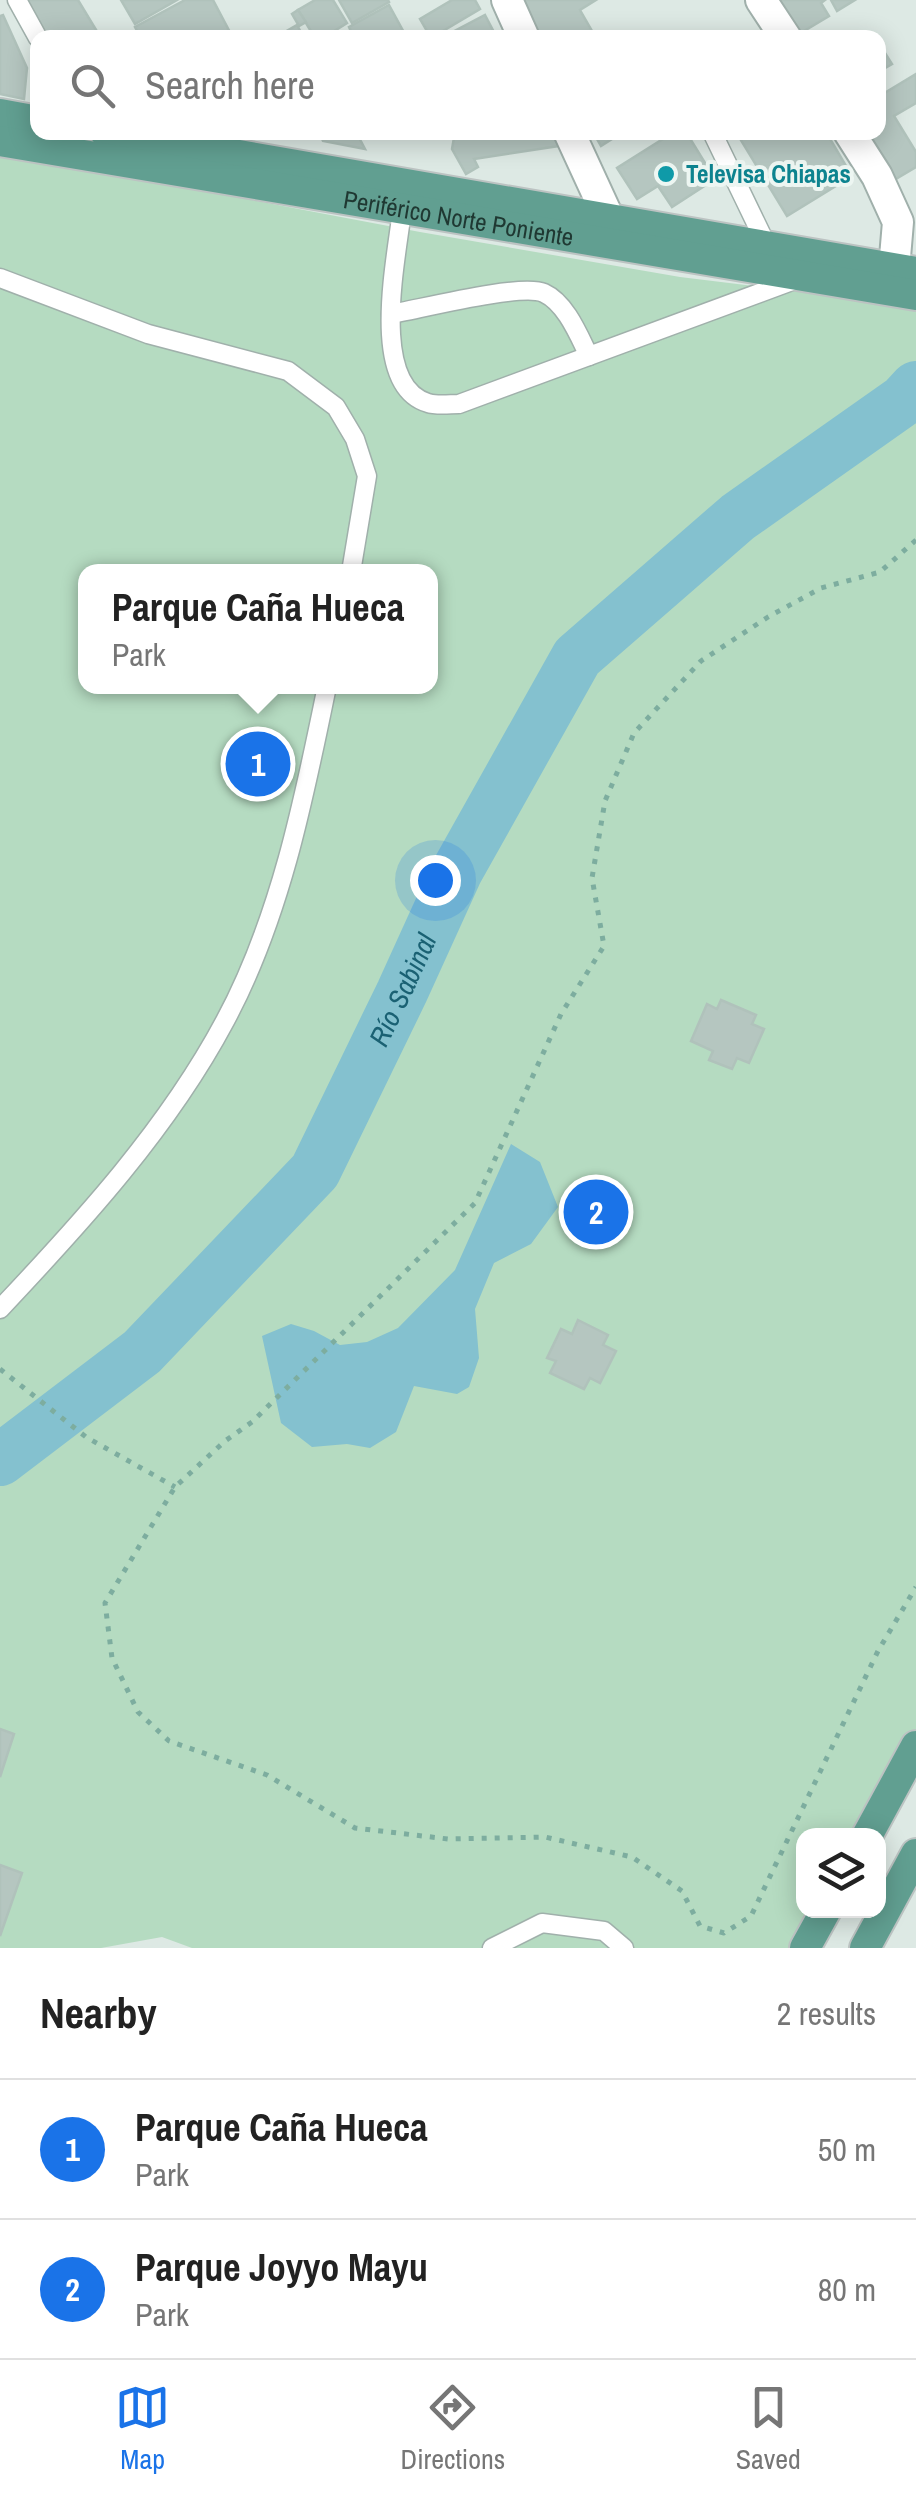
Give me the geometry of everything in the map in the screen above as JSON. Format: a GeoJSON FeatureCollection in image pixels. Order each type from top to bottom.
{"type":"FeatureCollection","features":[{"type":"Feature","properties":{"kind":"main road"},"geometry":{"type":"LineString","coordinates":[[0,114],[30,119]]}},
{"type":"Feature","properties":{"kind":"main road","name":"Periférico Norte Poniente"},"geometry":{"type":"LineString","coordinates":[[152,140],[910,274]]}},
{"type":"Feature","properties":{"kind":"main road","name":"Periférico Norte Poniente"},"geometry":{"type":"LineString","coordinates":[[0,141],[803,278],[910,274]]}},
{"type":"Feature","properties":{"kind":"main road"},"geometry":{"type":"LineString","coordinates":[[871,1828],[916,1746]]}},
{"type":"Feature","properties":{"kind":"main road"},"geometry":{"type":"LineString","coordinates":[[865,1948],[916,1854]]}},
{"type":"Feature","properties":{"kind":"main road"},"geometry":{"type":"LineString","coordinates":[[805,1948],[822,1918]]}},
{"type":"Feature","properties":{"kind":"street"},"geometry":{"type":"LineString","coordinates":[[506,0],[520,30]]}},
{"type":"Feature","properties":{"kind":"street"},"geometry":{"type":"LineString","coordinates":[[762,0],[781,30]]}},
{"type":"Feature","properties":{"kind":"street"},"geometry":{"type":"LineString","coordinates":[[572,140],[610,220]]}},
{"type":"Feature","properties":{"kind":"street"},"geometry":{"type":"LineString","coordinates":[[854,140],[877,176],[898,222],[910,274]]}},
{"type":"Feature","properties":{"kind":"lane"},"geometry":{"type":"LineString","coordinates":[[18,0],[34,30]]}},
{"type":"Feature","properties":{"kind":"lane"},"geometry":{"type":"LineString","coordinates":[[716,140],[768,248]]}},
{"type":"Feature","properties":{"kind":"lane"},"geometry":{"type":"LineString","coordinates":[[402,210],[391,314],[392,362],[404,389],[429,404],[459,404],[803,278]]}},
{"type":"Feature","properties":{"kind":"lane"},"geometry":{"type":"LineString","coordinates":[[0,278],[148,334],[288,371],[336,408],[356,439],[367,476],[352,564]]}},
{"type":"Feature","properties":{"kind":"lane"},"geometry":{"type":"LineString","coordinates":[[391,314],[518,291],[545,293],[568,315],[589,356]]}},
{"type":"Feature","properties":{"kind":"lane"},"geometry":{"type":"LineString","coordinates":[[0,1308],[142,1146],[186,1086],[226,1019],[281,880],[325,694]]}},
{"type":"Feature","properties":{"kind":"lane"},"geometry":{"type":"LineString","coordinates":[[492,1948],[542,1924],[604,1931],[624,1948]]}},
{"type":"Feature","properties":{"kind":"path"},"geometry":{"type":"LineString","coordinates":[[916,540],[880,572],[822,588],[701,661],[634,733],[605,801],[592,878],[604,946],[561,1014],[475,1203],[252,1422],[175,1487],[105,1603],[112,1658],[138,1712],[169,1741],[266,1775],[355,1828],[448,1839],[545,1837],[632,1857],[682,1891],[700,1926],[724,1933],[751,1916],[878,1651],[916,1587]]}},
{"type":"Feature","properties":{"kind":"path"},"geometry":{"type":"LineString","coordinates":[[0,1368],[75,1428],[175,1487]]}},
{"type":"Feature","properties":{"kind":"green space"},"geometry":{"type":"Polygon","coordinates":[[[0,152],[680,277],[916,306],[916,387],[906,398],[916,394],[916,1731],[861,1828],[796,1828],[796,1918],[811,1918],[793,1948],[192,1948],[162,1937],[101,1948],[0,1948],[0,152]]]}},
{"type":"Feature","properties":{"kind":"water"},"geometry":{"type":"Polygon","coordinates":[[[511,1144],[540,1162],[558,1207],[531,1244],[494,1263],[475,1309],[479,1358],[469,1387],[457,1394],[414,1386],[396,1432],[370,1448],[347,1444],[312,1447],[281,1423],[262,1336],[291,1324],[340,1345],[367,1342],[398,1328],[455,1270],[511,1144]]]}},
{"type":"Feature","properties":{"kind":"building"},"geometry":{"type":"Polygon","coordinates":[[[27,0],[78,0],[96,30],[44,30],[27,0]]]}},
{"type":"Feature","properties":{"kind":"building"},"geometry":{"type":"Polygon","coordinates":[[[121,0],[177,0],[135,24],[121,0]]]}},
{"type":"Feature","properties":{"kind":"building"},"geometry":{"type":"Polygon","coordinates":[[[185,0],[213,0],[229,30],[137,30],[135,27],[185,0]]]}},
{"type":"Feature","properties":{"kind":"building"},"geometry":{"type":"Polygon","coordinates":[[[315,0],[333,0],[347,23],[336,30],[310,30],[298,10],[315,0]]]}},
{"type":"Feature","properties":{"kind":"building"},"geometry":{"type":"Polygon","coordinates":[[[339,0],[388,0],[389,2],[352,23],[339,0]]]}},
{"type":"Feature","properties":{"kind":"building"},"geometry":{"type":"Polygon","coordinates":[[[452,0],[475,0],[480,9],[445,30],[426,30],[420,19],[452,0]]]}},
{"type":"Feature","properties":{"kind":"building"},"geometry":{"type":"Polygon","coordinates":[[[517,0],[596,0],[580,10],[591,30],[534,30],[517,0]]]}},
{"type":"Feature","properties":{"kind":"building"},"geometry":{"type":"Polygon","coordinates":[[[777,0],[825,0],[821,3],[829,16],[806,30],[791,30],[777,0]]]}},
{"type":"Feature","properties":{"kind":"building"},"geometry":{"type":"Polygon","coordinates":[[[831,0],[855,0],[837,11],[831,0]]]}},
{"type":"Feature","properties":{"kind":"building"},"geometry":{"type":"Polygon","coordinates":[[[389,5],[403,30],[350,30],[349,27],[389,5]]]}},
{"type":"Feature","properties":{"kind":"building"},"geometry":{"type":"Polygon","coordinates":[[[298,10],[306,22],[299,26],[292,14],[298,10]]]}},
{"type":"Feature","properties":{"kind":"building"},"geometry":{"type":"Polygon","coordinates":[[[3,15],[27,68],[24,99],[0,94],[3,15]]]}},
{"type":"Feature","properties":{"kind":"building"},"geometry":{"type":"Polygon","coordinates":[[[485,15],[493,30],[456,30],[485,15]]]}},
{"type":"Feature","properties":{"kind":"building"},"geometry":{"type":"Polygon","coordinates":[[[916,74],[916,103],[894,116],[916,152],[916,167],[889,183],[864,140],[886,140],[886,92],[916,74]]]}},
{"type":"Feature","properties":{"kind":"building"},"geometry":{"type":"Polygon","coordinates":[[[360,140],[365,149],[323,141],[360,140]]]}},
{"type":"Feature","properties":{"kind":"building"},"geometry":{"type":"Polygon","coordinates":[[[454,140],[556,140],[559,146],[474,159],[478,167],[466,174],[452,149],[454,140]]]}},
{"type":"Feature","properties":{"kind":"building","name":"Televisa Chiapas"},"geometry":{"type":"Polygon","coordinates":[[[661,140],[691,140],[715,179],[672,207],[658,186],[637,199],[617,168],[661,140]]]}},
{"type":"Feature","properties":{"kind":"building"},"geometry":{"type":"Polygon","coordinates":[[[741,140],[831,140],[852,176],[787,216],[741,140]]]}},
{"type":"Feature","properties":{"kind":"building"},"geometry":{"type":"Polygon","coordinates":[[[721,1000],[756,1015],[752,1024],[764,1029],[749,1063],[737,1058],[732,1069],[709,1060],[713,1051],[691,1041],[707,1004],[717,1009],[721,1000]]]}},
{"type":"Feature","properties":{"kind":"building"},"geometry":{"type":"Polygon","coordinates":[[[578,1320],[608,1335],[603,1345],[616,1351],[600,1383],[590,1378],[584,1389],[550,1373],[556,1361],[547,1358],[561,1329],[572,1334],[578,1320]]]}},
{"type":"Feature","properties":{"kind":"building"},"geometry":{"type":"Polygon","coordinates":[[[0,1729],[14,1734],[0,1777],[0,1729]]]}},
{"type":"Feature","properties":{"kind":"building"},"geometry":{"type":"Polygon","coordinates":[[[0,1865],[22,1873],[0,1936],[0,1865]]]}},
{"type":"Feature","properties":{"kind":"waterway","name":"Río Sabinal"},"geometry":{"type":"LineString","coordinates":[[0,1460],[142,1352],[315,1171],[457,871],[577,657],[738,517],[904,400],[916,387]]}},
{"type":"Feature","properties":{"kind":"place","name":"Televisa Chiapas"},"geometry":{"type":"Point","coordinates":[666,174]}},
{"type":"Feature","properties":{"kind":"place","name":"Parque Caña Hueca"},"geometry":{"type":"Point","coordinates":[258,764]}},
{"type":"Feature","properties":{"kind":"place","name":"Parque Joyyo Mayu"},"geometry":{"type":"Point","coordinates":[596,1212]}}]}
